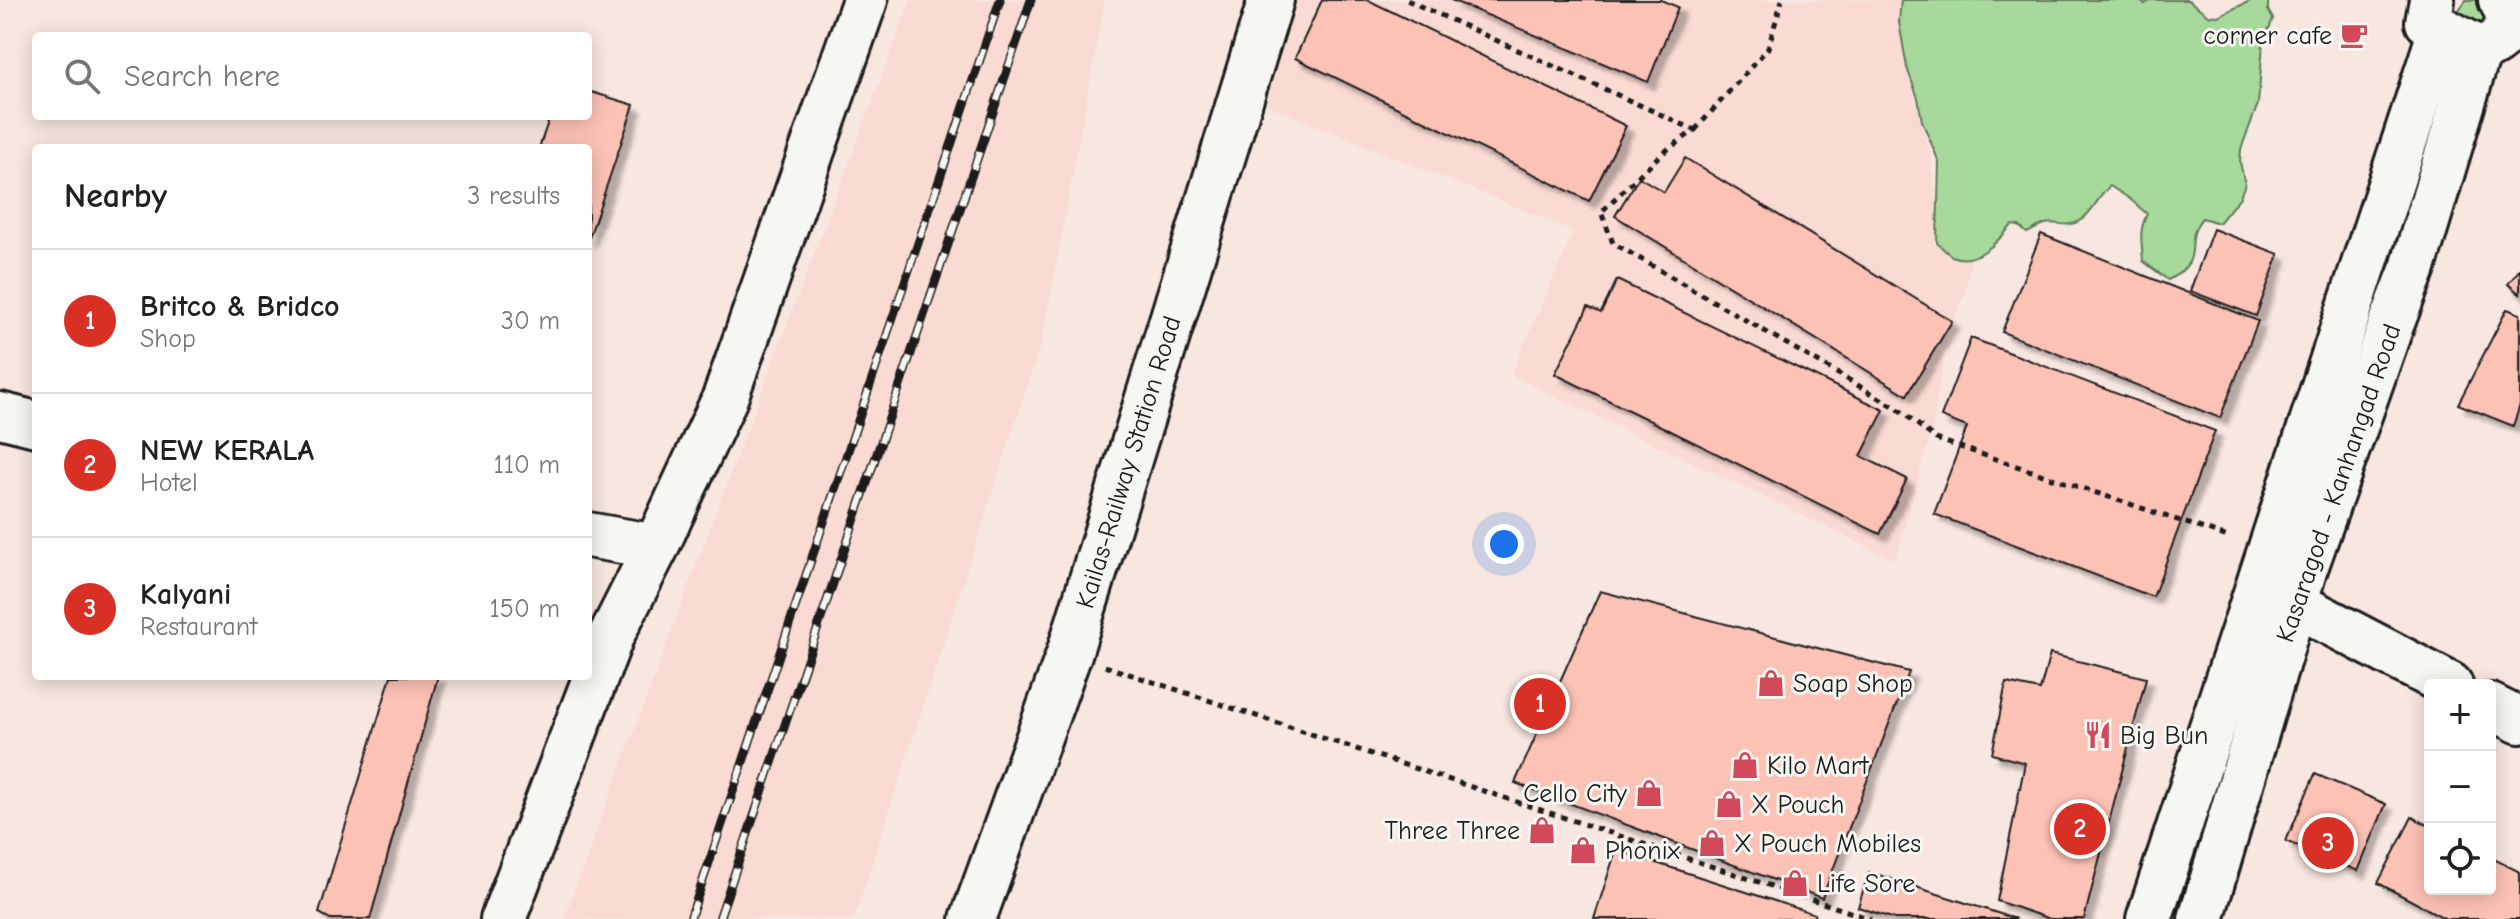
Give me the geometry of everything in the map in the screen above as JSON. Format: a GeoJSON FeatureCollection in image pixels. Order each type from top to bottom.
{"type":"FeatureCollection","features":[{"type":"Feature","properties":{"kind":"street"},"geometry":{"type":"LineString","coordinates":[[503,919],[612,634],[725,398],[865,0]]}},
{"type":"Feature","properties":{"kind":"street","name":"Kailas-Railway Station Road"},"geometry":{"type":"LineString","coordinates":[[973,919],[1069,654],[1271,0]]}},
{"type":"Feature","properties":{"kind":"street"},"geometry":{"type":"LineString","coordinates":[[2149,919],[2270,551],[2436,15],[2501,30]]}},
{"type":"Feature","properties":{"kind":"street","name":"Kasaragod - Kanhangad Road"},"geometry":{"type":"LineString","coordinates":[[2201,919],[2304,571],[2375,368],[2501,30]]}},
{"type":"Feature","properties":{"kind":"street"},"geometry":{"type":"LineString","coordinates":[[0,415],[32,423]]}},
{"type":"Feature","properties":{"kind":"street"},"geometry":{"type":"LineString","coordinates":[[592,536],[656,547]]}},
{"type":"Feature","properties":{"kind":"street"},"geometry":{"type":"LineString","coordinates":[[2295,604],[2439,679]]}},
{"type":"Feature","properties":{"kind":"street"},"geometry":{"type":"LineString","coordinates":[[2496,709],[2520,721]]}},
{"type":"Feature","properties":{"kind":"path"},"geometry":{"type":"LineString","coordinates":[[1407,0],[1695,130]]}},
{"type":"Feature","properties":{"kind":"path"},"geometry":{"type":"LineString","coordinates":[[1782,0],[1768,48],[1695,130],[1660,155],[1601,212],[1613,243],[1897,408],[1936,439],[2270,551]]}},
{"type":"Feature","properties":{"kind":"path"},"geometry":{"type":"LineString","coordinates":[[1069,654],[1871,919]]}},
{"type":"Feature","properties":{"kind":"shaded area"},"geometry":{"type":"Polygon","coordinates":[[[911,0],[1105,0],[1042,340],[854,919],[564,919],[731,472],[911,0]]]}},
{"type":"Feature","properties":{"kind":"shaded area"},"geometry":{"type":"Polygon","coordinates":[[[1292,0],[1902,0],[1903,51],[1929,149],[1941,227],[1972,255],[1965,294],[1948,334],[1932,429],[1895,560],[1511,375],[1574,231],[1267,105],[1292,0]]]}},
{"type":"Feature","properties":{"kind":"green space"},"geometry":{"type":"Polygon","coordinates":[[[1901,0],[2137,0],[2145,4],[2152,0],[2188,0],[2208,15],[2218,16],[2252,0],[2268,0],[2268,10],[2273,19],[2263,43],[2258,104],[2241,149],[2240,162],[2245,184],[2240,197],[2219,223],[2202,218],[2193,235],[2191,258],[2180,272],[2168,280],[2143,261],[2142,232],[2147,214],[2110,186],[2076,223],[2045,224],[2027,233],[2019,226],[2012,225],[1978,255],[1970,258],[1952,256],[1937,243],[1939,162],[1922,121],[1918,98],[1907,68],[1899,22],[1901,0]]]}},
{"type":"Feature","properties":{"kind":"green space"},"geometry":{"type":"Polygon","coordinates":[[[2466,0],[2491,0],[2495,34],[2456,14],[2466,0]]]}},
{"type":"Feature","properties":{"kind":"building"},"geometry":{"type":"Polygon","coordinates":[[[1322,0],[1368,0],[1626,126],[1589,201],[1295,58],[1322,0]]]}},
{"type":"Feature","properties":{"kind":"building"},"geometry":{"type":"Polygon","coordinates":[[[1451,0],[1661,0],[1678,7],[1648,82],[1451,0]]]}},
{"type":"Feature","properties":{"kind":"building"},"geometry":{"type":"Polygon","coordinates":[[[592,92],[634,105],[592,229],[592,144],[540,144],[549,120],[592,120],[592,92]]]}},
{"type":"Feature","properties":{"kind":"building"},"geometry":{"type":"Polygon","coordinates":[[[1685,158],[1952,321],[1907,395],[1615,216],[1639,177],[1664,192],[1685,158]]]}},
{"type":"Feature","properties":{"kind":"building"},"geometry":{"type":"Polygon","coordinates":[[[2213,229],[2279,254],[2256,316],[2190,291],[2213,229]]]}},
{"type":"Feature","properties":{"kind":"building"},"geometry":{"type":"Polygon","coordinates":[[[2041,234],[2258,321],[2220,418],[2002,332],[2041,234]]]}},
{"type":"Feature","properties":{"kind":"building"},"geometry":{"type":"Polygon","coordinates":[[[2520,269],[2520,294],[2508,284],[2520,269]]]}},
{"type":"Feature","properties":{"kind":"building"},"geometry":{"type":"Polygon","coordinates":[[[1617,280],[1884,410],[1861,456],[1907,479],[1880,534],[1555,374],[1588,307],[1601,313],[1617,280]]]}},
{"type":"Feature","properties":{"kind":"building"},"geometry":{"type":"Polygon","coordinates":[[[2507,309],[2520,314],[2520,405],[2513,426],[2458,404],[2507,309]]]}},
{"type":"Feature","properties":{"kind":"building"},"geometry":{"type":"Polygon","coordinates":[[[1971,338],[2215,431],[2153,597],[1934,514],[1967,427],[1941,417],[1971,338]]]}},
{"type":"Feature","properties":{"kind":"building"},"geometry":{"type":"Polygon","coordinates":[[[1600,591],[1909,672],[1822,898],[1515,783],[1600,591]]]}},
{"type":"Feature","properties":{"kind":"building"},"geometry":{"type":"Polygon","coordinates":[[[2050,654],[2146,678],[2084,919],[2050,919],[1997,901],[2025,763],[1992,754],[2006,683],[2040,690],[2050,654]]]}},
{"type":"Feature","properties":{"kind":"building"},"geometry":{"type":"Polygon","coordinates":[[[390,680],[437,680],[370,919],[330,919],[319,913],[390,680]]]}},
{"type":"Feature","properties":{"kind":"building"},"geometry":{"type":"Polygon","coordinates":[[[2315,774],[2386,804],[2358,871],[2286,841],[2315,774]]]}},
{"type":"Feature","properties":{"kind":"building"},"geometry":{"type":"Polygon","coordinates":[[[2412,817],[2424,823],[2424,895],[2496,895],[2496,860],[2520,872],[2520,919],[2446,919],[2378,883],[2412,817]]]}},
{"type":"Feature","properties":{"kind":"building"},"geometry":{"type":"Polygon","coordinates":[[[1616,850],[1815,914],[1813,919],[1594,919],[1616,850]]]}},
{"type":"Feature","properties":{"kind":"building"},"geometry":{"type":"Polygon","coordinates":[[[1869,872],[2016,919],[1895,919],[1858,907],[1869,872]]]}},
{"type":"Feature","properties":{"kind":"railway"},"geometry":{"type":"LineString","coordinates":[[690,919],[1000,0]]}},
{"type":"Feature","properties":{"kind":"railway"},"geometry":{"type":"LineString","coordinates":[[719,919],[1031,0]]}},
{"type":"Feature","properties":{"kind":"place","name":"corner cafe"},"geometry":{"type":"Point","coordinates":[2354,35]}},
{"type":"Feature","properties":{"kind":"place","name":"Soap Shop"},"geometry":{"type":"Point","coordinates":[1771,683]}},
{"type":"Feature","properties":{"kind":"place","name":"Britco & Bridco"},"geometry":{"type":"Point","coordinates":[1540,704]}},
{"type":"Feature","properties":{"kind":"place","name":"Big Bun"},"geometry":{"type":"Point","coordinates":[2098,735]}},
{"type":"Feature","properties":{"kind":"place","name":"Kilo Mart"},"geometry":{"type":"Point","coordinates":[1745,765]}},
{"type":"Feature","properties":{"kind":"place","name":"Cello City"},"geometry":{"type":"Point","coordinates":[1649,793]}},
{"type":"Feature","properties":{"kind":"place","name":"X Pouch"},"geometry":{"type":"Point","coordinates":[1729,804]}},
{"type":"Feature","properties":{"kind":"place","name":"NEW KERALA"},"geometry":{"type":"Point","coordinates":[2080,829]}},
{"type":"Feature","properties":{"kind":"place","name":"Three Three"},"geometry":{"type":"Point","coordinates":[1542,830]}},
{"type":"Feature","properties":{"kind":"place","name":"X Pouch Mobiles"},"geometry":{"type":"Point","coordinates":[1712,843]}},
{"type":"Feature","properties":{"kind":"place","name":"Kalyani"},"geometry":{"type":"Point","coordinates":[2328,843]}},
{"type":"Feature","properties":{"kind":"place","name":"Phonix"},"geometry":{"type":"Point","coordinates":[1583,850]}},
{"type":"Feature","properties":{"kind":"place","name":"Life Sore"},"geometry":{"type":"Point","coordinates":[1795,883]}}]}
